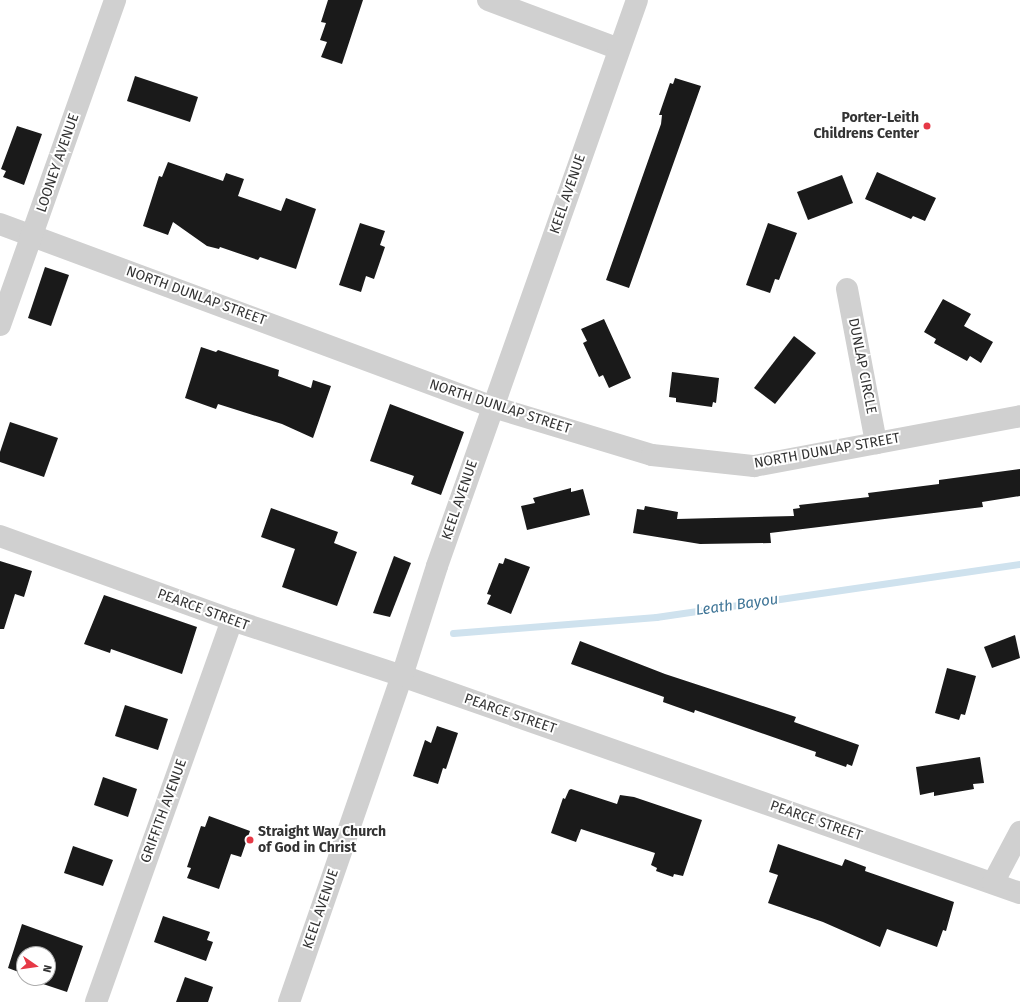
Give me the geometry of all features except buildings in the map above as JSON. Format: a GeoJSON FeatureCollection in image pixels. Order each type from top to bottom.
{"type":"FeatureCollection","features":[{"type":"Feature","properties":{"kind":"street","name":"LOONEY AVENUE"},"geometry":{"type":"LineString","coordinates":[[0,325],[33,236],[115,0]]}},
{"type":"Feature","properties":{"kind":"street"},"geometry":{"type":"LineString","coordinates":[[488,0],[620,49]]}},
{"type":"Feature","properties":{"kind":"street","name":"KEEL AVENUE"},"geometry":{"type":"LineString","coordinates":[[289,1002],[402,676],[437,566],[637,0]]}},
{"type":"Feature","properties":{"kind":"street","name":"NORTH DUNLAP STREET"},"geometry":{"type":"LineString","coordinates":[[0,224],[493,407],[652,455],[754,466],[1020,416]]}},
{"type":"Feature","properties":{"kind":"street","name":"DUNLAP CIRCLE"},"geometry":{"type":"LineString","coordinates":[[847,289],[876,443]]}},
{"type":"Feature","properties":{"kind":"street","name":"PEARCE STREET"},"geometry":{"type":"LineString","coordinates":[[0,536],[232,620],[402,676],[1020,893]]}},
{"type":"Feature","properties":{"kind":"street","name":"GRIFFITH AVENUE"},"geometry":{"type":"LineString","coordinates":[[96,1002],[232,620]]}},
{"type":"Feature","properties":{"kind":"street"},"geometry":{"type":"LineString","coordinates":[[993,883],[1020,832]]}},
{"type":"Feature","properties":{"kind":"waterway","name":"Leath Bayou"},"geometry":{"type":"LineString","coordinates":[[453,633],[656,617],[1020,564]]}},
{"type":"Feature","properties":{"kind":"place","name":"Porter-Leith Childrens Center"},"geometry":{"type":"Point","coordinates":[927,126]}},
{"type":"Feature","properties":{"kind":"place","name":"Straight Way Church of God in Christ"},"geometry":{"type":"Point","coordinates":[250,840]}}]}
